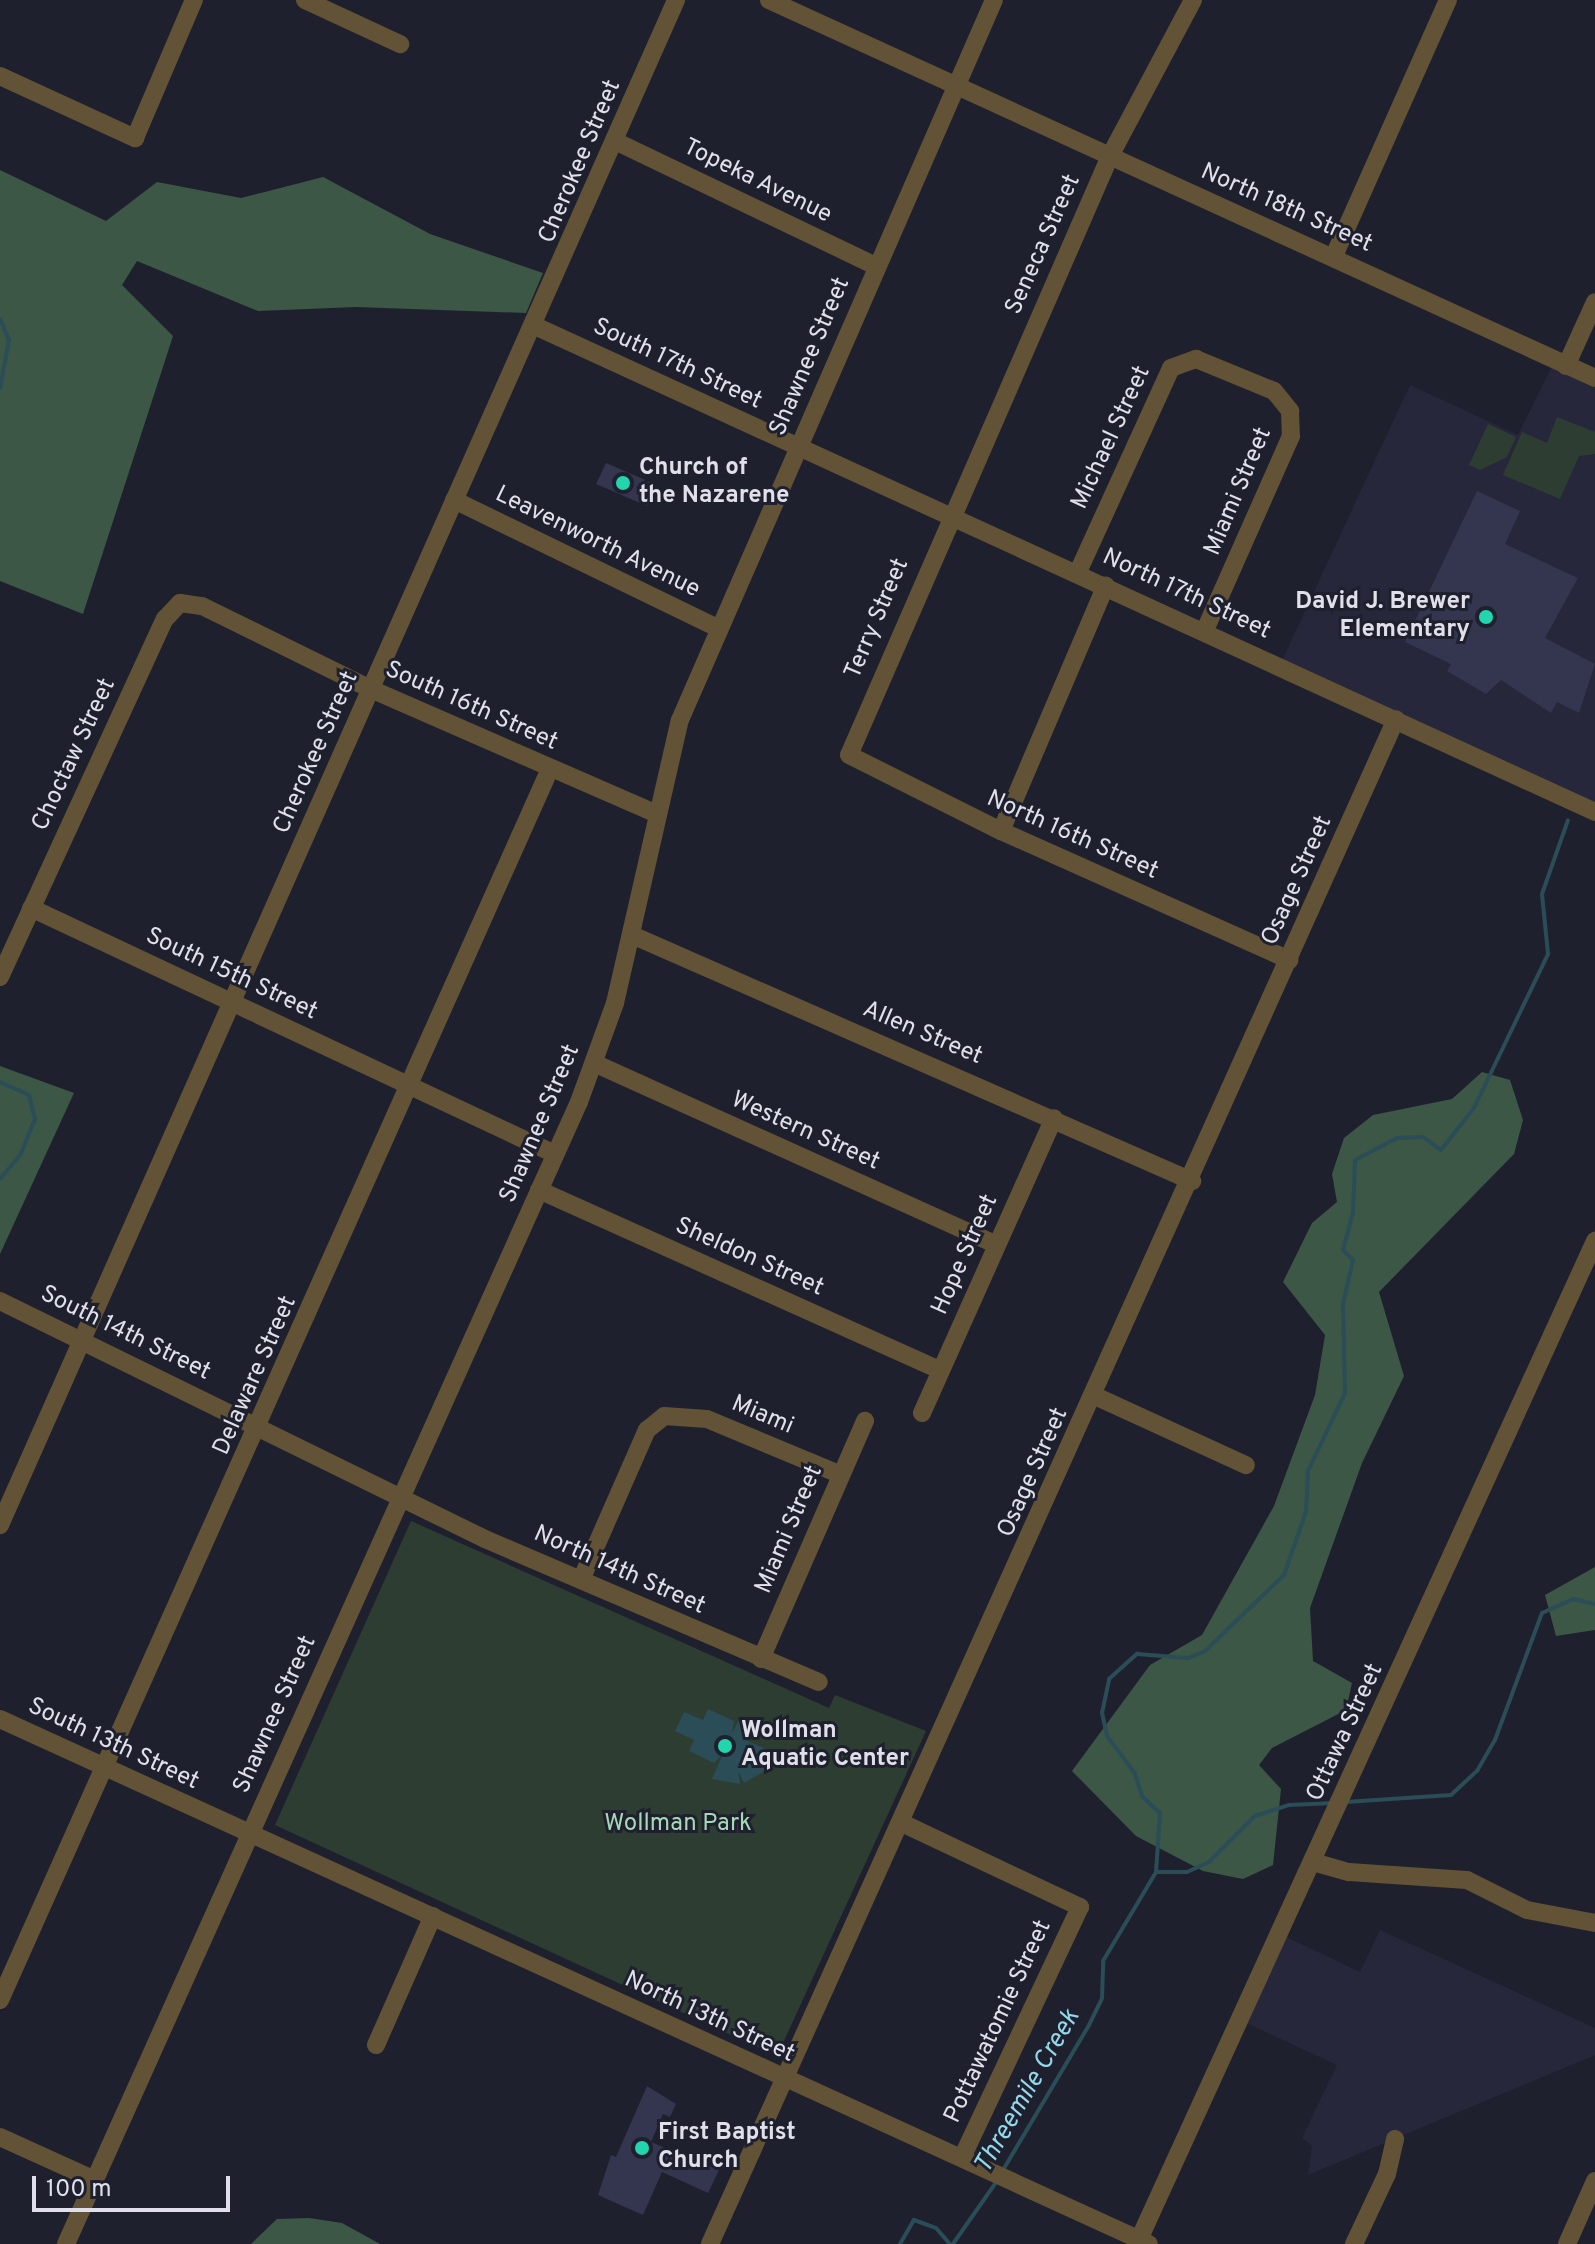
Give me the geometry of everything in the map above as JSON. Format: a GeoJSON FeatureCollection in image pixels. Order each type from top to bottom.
{"type":"FeatureCollection","features":[{"type":"Feature","properties":{"kind":"street"},"geometry":{"type":"LineString","coordinates":[[0,76],[135,138],[194,0]]}},
{"type":"Feature","properties":{"kind":"street"},"geometry":{"type":"LineString","coordinates":[[305,0],[400,44]]}},
{"type":"Feature","properties":{"kind":"street","name":"Cherokee Street"},"geometry":{"type":"LineString","coordinates":[[0,1525],[230,1002],[617,142],[676,0]]}},
{"type":"Feature","properties":{"kind":"street","name":"North 18th Street"},"geometry":{"type":"LineString","coordinates":[[769,0],[1595,378]]}},
{"type":"Feature","properties":{"kind":"street","name":"Shawnee Street"},"geometry":{"type":"LineString","coordinates":[[66,2244],[594,1063],[632,935],[680,720],[994,0]]}},
{"type":"Feature","properties":{"kind":"street","name":"Seneca Street"},"geometry":{"type":"LineString","coordinates":[[949,515],[1110,156],[1193,0]]}},
{"type":"Feature","properties":{"kind":"street"},"geometry":{"type":"LineString","coordinates":[[1334,256],[1448,0]]}},
{"type":"Feature","properties":{"kind":"street","name":"Topeka Avenue"},"geometry":{"type":"LineString","coordinates":[[617,142],[876,266]]}},
{"type":"Feature","properties":{"kind":"street"},"geometry":{"type":"LineString","coordinates":[[1566,366],[1595,302]]}},
{"type":"Feature","properties":{"kind":"street","name":"South 17th Street"},"geometry":{"type":"LineString","coordinates":[[535,326],[798,448]]}},
{"type":"Feature","properties":{"kind":"street","name":"Michael Street"},"geometry":{"type":"LineString","coordinates":[[1078,572],[1171,368],[1196,359],[1258,384]]}},
{"type":"Feature","properties":{"kind":"street","name":"Miami Street"},"geometry":{"type":"LineString","coordinates":[[1205,630],[1291,436],[1283,400],[1258,384]]}},
{"type":"Feature","properties":{"kind":"street","name":"North 17th Street"},"geometry":{"type":"LineString","coordinates":[[798,448],[1205,630],[1595,812]]}},
{"type":"Feature","properties":{"kind":"street","name":"Leavenworth Avenue"},"geometry":{"type":"LineString","coordinates":[[454,500],[718,628]]}},
{"type":"Feature","properties":{"kind":"street","name":"Terry Street"},"geometry":{"type":"LineString","coordinates":[[851,742],[949,515]]}},
{"type":"Feature","properties":{"kind":"street"},"geometry":{"type":"LineString","coordinates":[[1001,831],[1106,585]]}},
{"type":"Feature","properties":{"kind":"street","name":"South 16th Street"},"geometry":{"type":"LineString","coordinates":[[180,603],[202,606],[373,690],[657,814]]}},
{"type":"Feature","properties":{"kind":"street","name":"Choctaw Street"},"geometry":{"type":"LineString","coordinates":[[0,977],[165,619],[180,603]]}},
{"type":"Feature","properties":{"kind":"street","name":"Osage Street"},"geometry":{"type":"LineString","coordinates":[[710,2244],[1192,1181],[1396,719]]}},
{"type":"Feature","properties":{"kind":"street","name":"North 16th Street"},"geometry":{"type":"LineString","coordinates":[[851,742],[849,755],[857,763],[1290,960]]}},
{"type":"Feature","properties":{"kind":"street","name":"Delaware Street"},"geometry":{"type":"LineString","coordinates":[[0,2000],[108,1770],[550,769]]}},
{"type":"Feature","properties":{"kind":"street","name":"South 15th Street"},"geometry":{"type":"LineString","coordinates":[[31,908],[555,1154]]}},
{"type":"Feature","properties":{"kind":"street"},"geometry":{"type":"LineString","coordinates":[[0,942],[20,931]]}},
{"type":"Feature","properties":{"kind":"street","name":"Allen Street"},"geometry":{"type":"LineString","coordinates":[[632,935],[1192,1181]]}},
{"type":"Feature","properties":{"kind":"street","name":"Western Street"},"geometry":{"type":"LineString","coordinates":[[594,1063],[997,1245]]}},
{"type":"Feature","properties":{"kind":"street","name":"Hope Street"},"geometry":{"type":"LineString","coordinates":[[922,1413],[1054,1118]]}},
{"type":"Feature","properties":{"kind":"street","name":"Sheldon Street"},"geometry":{"type":"LineString","coordinates":[[539,1190],[940,1370]]}},
{"type":"Feature","properties":{"kind":"street","name":"Ottawa Street"},"geometry":{"type":"LineString","coordinates":[[1142,2243],[1595,1241]]}},
{"type":"Feature","properties":{"kind":"street","name":"South 14th Street"},"geometry":{"type":"LineString","coordinates":[[0,1301],[402,1495]]}},
{"type":"Feature","properties":{"kind":"street"},"geometry":{"type":"LineString","coordinates":[[1095,1396],[1246,1465]]}},
{"type":"Feature","properties":{"kind":"street","name":"Miami"},"geometry":{"type":"LineString","coordinates":[[581,1580],[647,1430],[664,1416],[707,1419],[839,1474]]}},
{"type":"Feature","properties":{"kind":"street","name":"Miami Street"},"geometry":{"type":"LineString","coordinates":[[761,1659],[839,1474],[865,1421]]}},
{"type":"Feature","properties":{"kind":"street","name":"North 14th Street"},"geometry":{"type":"LineString","coordinates":[[402,1495],[581,1580],[819,1682]]}},
{"type":"Feature","properties":{"kind":"street","name":"South 13th Street"},"geometry":{"type":"LineString","coordinates":[[0,1719],[249,1835]]}},
{"type":"Feature","properties":{"kind":"street","name":"Pottawatomie Street"},"geometry":{"type":"LineString","coordinates":[[902,1823],[1080,1907],[962,2158]]}},
{"type":"Feature","properties":{"kind":"street","name":"North 13th Street"},"geometry":{"type":"LineString","coordinates":[[249,1835],[433,1916],[783,2079],[982,2166],[1142,2243]]}},
{"type":"Feature","properties":{"kind":"street"},"geometry":{"type":"LineString","coordinates":[[1313,1862],[1349,1872],[1467,1880],[1527,1910],[1595,1923]]}},
{"type":"Feature","properties":{"kind":"street"},"geometry":{"type":"LineString","coordinates":[[376,2045],[433,1916]]}},
{"type":"Feature","properties":{"kind":"street"},"geometry":{"type":"LineString","coordinates":[[0,2137],[95,2180]]}},
{"type":"Feature","properties":{"kind":"street"},"geometry":{"type":"LineString","coordinates":[[1354,2244],[1387,2174],[1395,2139]]}},
{"type":"Feature","properties":{"kind":"street"},"geometry":{"type":"LineString","coordinates":[[1567,2244],[1595,2181]]}},
{"type":"Feature","properties":{"kind":"shaded area"},"geometry":{"type":"Polygon","coordinates":[[[1555,360],[1595,378],[1595,811],[1280,665],[1410,385],[1518,435],[1555,360]]]}},
{"type":"Feature","properties":{"kind":"shaded area","name":"Wollman Aquatic Center"},"geometry":{"type":"Polygon","coordinates":[[[708,1709],[734,1721],[732,1733],[739,1720],[752,1726],[746,1740],[779,1755],[770,1768],[744,1783],[738,1771],[740,1784],[712,1779],[723,1754],[714,1763],[689,1751],[694,1740],[675,1731],[684,1712],[703,1720],[708,1709]]]}},
{"type":"Feature","properties":{"kind":"shaded area"},"geometry":{"type":"Polygon","coordinates":[[[1380,1930],[1595,2028],[1595,2055],[1308,2175],[1312,2146],[1302,2138],[1337,2065],[1240,2020],[1280,1934],[1360,1972],[1380,1930]]]}},
{"type":"Feature","properties":{"kind":"green space"},"geometry":{"type":"Polygon","coordinates":[[[0,170],[106,221],[157,182],[241,198],[323,177],[430,234],[543,273],[526,313],[356,307],[258,311],[137,261],[122,285],[173,336],[83,614],[0,581],[0,170]]]}},
{"type":"Feature","properties":{"kind":"green space"},"geometry":{"type":"Polygon","coordinates":[[[1557,417],[1595,432],[1595,454],[1579,456],[1560,499],[1503,475],[1522,432],[1547,443],[1557,417]]]}},
{"type":"Feature","properties":{"kind":"green space"},"geometry":{"type":"Polygon","coordinates":[[[1488,424],[1516,437],[1507,457],[1480,470],[1469,465],[1488,424]]]}},
{"type":"Feature","properties":{"kind":"green space"},"geometry":{"type":"Polygon","coordinates":[[[0,1066],[74,1093],[0,1254],[0,1066]]]}},
{"type":"Feature","properties":{"kind":"green space"},"geometry":{"type":"Polygon","coordinates":[[[1482,1072],[1510,1080],[1523,1120],[1514,1154],[1379,1292],[1404,1376],[1362,1463],[1310,1608],[1313,1661],[1352,1683],[1346,1710],[1272,1748],[1259,1765],[1281,1789],[1273,1865],[1243,1879],[1203,1871],[1136,1836],[1072,1771],[1150,1665],[1202,1635],[1274,1506],[1315,1395],[1325,1335],[1283,1282],[1312,1223],[1337,1202],[1332,1174],[1344,1138],[1373,1115],[1452,1099],[1482,1072]]]}},
{"type":"Feature","properties":{"kind":"green space","name":"Wollman Park"},"geometry":{"type":"Polygon","coordinates":[[[411,1521],[829,1708],[835,1695],[926,1731],[777,2056],[275,1825],[411,1521]]]}},
{"type":"Feature","properties":{"kind":"green space"},"geometry":{"type":"Polygon","coordinates":[[[1595,1567],[1595,1630],[1556,1636],[1545,1595],[1595,1567]]]}},
{"type":"Feature","properties":{"kind":"green space"},"geometry":{"type":"Polygon","coordinates":[[[309,2218],[342,2223],[380,2244],[251,2244],[277,2219],[309,2218]]]}},
{"type":"Feature","properties":{"kind":"building","name":"Church of the Nazarene"},"geometry":{"type":"Polygon","coordinates":[[[606,463],[650,482],[654,489],[647,506],[596,484],[606,463]]]}},
{"type":"Feature","properties":{"kind":"building","name":"David J. Brewer Elementary"},"geometry":{"type":"Polygon","coordinates":[[[1477,491],[1520,511],[1505,544],[1578,578],[1545,638],[1595,664],[1579,713],[1557,702],[1551,713],[1501,680],[1486,694],[1447,671],[1451,664],[1405,642],[1477,491]]]}},
{"type":"Feature","properties":{"kind":"building","name":"First Baptist Church"},"geometry":{"type":"Polygon","coordinates":[[[647,2086],[676,2104],[670,2117],[663,2114],[651,2142],[719,2170],[708,2193],[662,2172],[643,2215],[598,2195],[611,2155],[616,2157],[647,2086]]]}},
{"type":"Feature","properties":{"kind":"waterway"},"geometry":{"type":"LineString","coordinates":[[0,319],[9,340],[0,388]]}},
{"type":"Feature","properties":{"kind":"waterway"},"geometry":{"type":"LineString","coordinates":[[1156,1872],[1160,1813],[1142,1796],[1134,1772],[1107,1736],[1102,1713],[1109,1679],[1137,1654],[1188,1658],[1205,1651],[1284,1575],[1306,1512],[1308,1471],[1345,1393],[1343,1304],[1353,1260],[1343,1250],[1353,1213],[1355,1160],[1397,1138],[1423,1137],[1441,1150],[1474,1108],[1548,954],[1542,894],[1568,820]]}},
{"type":"Feature","properties":{"kind":"waterway"},"geometry":{"type":"LineString","coordinates":[[0,1082],[29,1095],[35,1119],[21,1154],[0,1179]]}},
{"type":"Feature","properties":{"kind":"waterway","name":"Threemile Creek"},"geometry":{"type":"LineString","coordinates":[[1346,1802],[1451,1795],[1477,1771],[1495,1740],[1542,1613],[1573,1599],[1595,1604]]}},
{"type":"Feature","properties":{"kind":"waterway","name":"Threemile Creek"},"geometry":{"type":"LineString","coordinates":[[1003,2170],[1089,2025],[1102,1998],[1103,1961],[1156,1872],[1187,1872],[1209,1862],[1255,1816],[1289,1805],[1333,1803]]}},
{"type":"Feature","properties":{"kind":"waterway","name":"Threemile Creek"},"geometry":{"type":"LineString","coordinates":[[953,2244],[997,2181]]}},
{"type":"Feature","properties":{"kind":"waterway","name":"Threemile Creek"},"geometry":{"type":"LineString","coordinates":[[900,2244],[914,2220],[936,2228],[950,2244]]}},
{"type":"Feature","properties":{"kind":"place","name":"Church of the Nazarene"},"geometry":{"type":"Point","coordinates":[623,483]}},
{"type":"Feature","properties":{"kind":"place","name":"David J. Brewer Elementary"},"geometry":{"type":"Point","coordinates":[1486,617]}},
{"type":"Feature","properties":{"kind":"place","name":"Wollman Aquatic Center"},"geometry":{"type":"Point","coordinates":[725,1746]}},
{"type":"Feature","properties":{"kind":"place","name":"First Baptist Church"},"geometry":{"type":"Point","coordinates":[642,2148]}}]}
